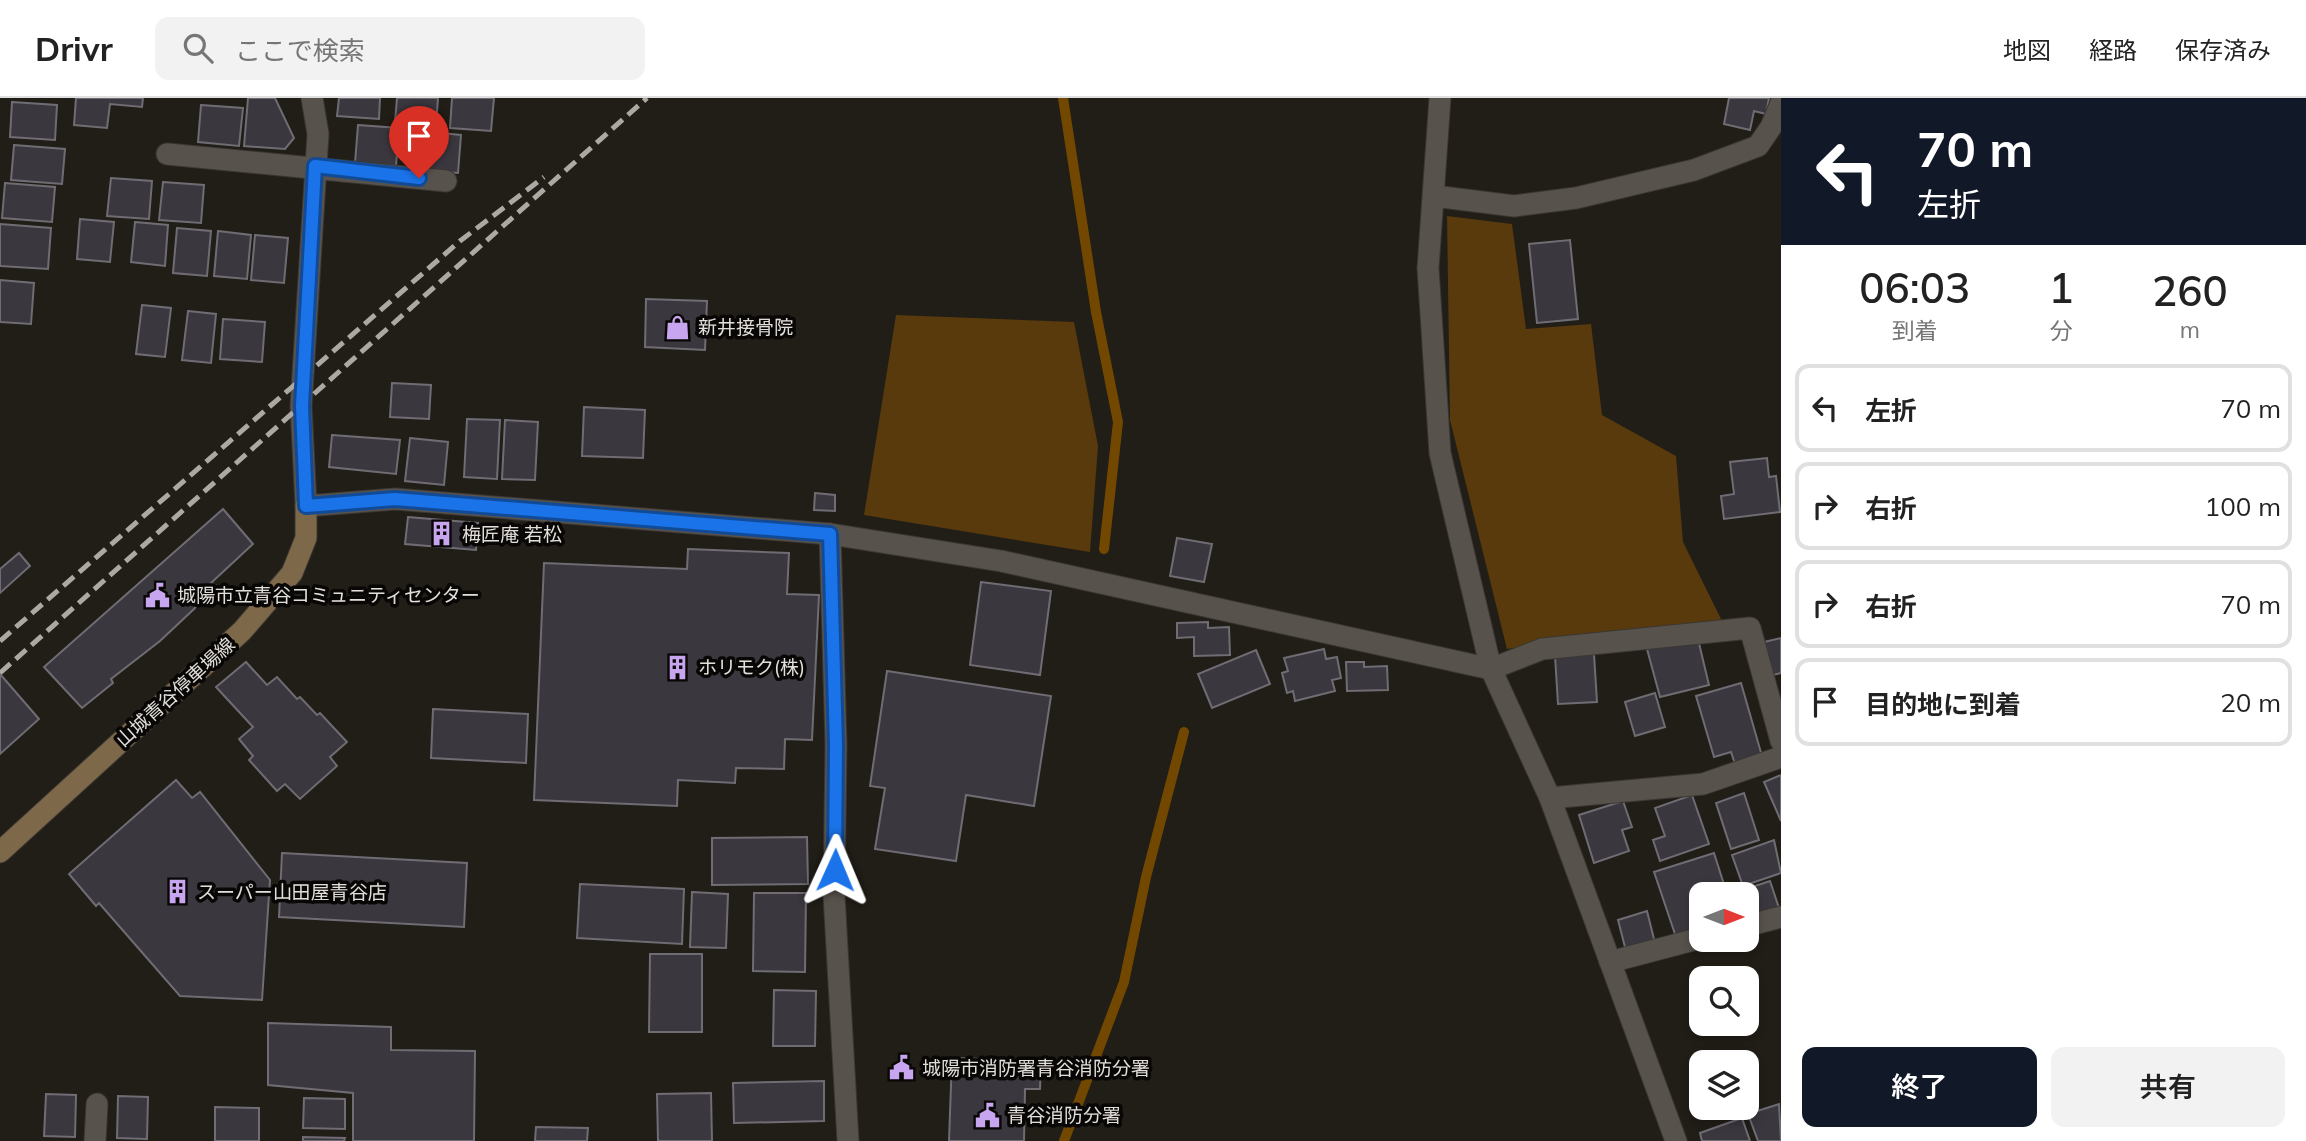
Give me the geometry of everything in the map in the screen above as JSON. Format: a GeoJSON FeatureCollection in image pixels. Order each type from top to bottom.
{"type":"FeatureCollection","features":[{"type":"Feature","properties":{"kind":"main road","name":"山城青谷停車場線"},"geometry":{"type":"LineString","coordinates":[[0,852],[242,631],[292,573],[306,538],[306,506]]}},
{"type":"Feature","properties":{"kind":"street"},"geometry":{"type":"LineString","coordinates":[[312,98],[318,134],[302,406],[306,506],[395,499],[830,534],[1001,561],[1491,669],[1542,649],[1750,628],[1781,741]]}},
{"type":"Feature","properties":{"kind":"street"},"geometry":{"type":"LineString","coordinates":[[1440,98],[1428,268],[1440,453],[1491,669],[1550,797],[1676,1141]]}},
{"type":"Feature","properties":{"kind":"street"},"geometry":{"type":"LineString","coordinates":[[1434,196],[1514,206],[1576,198],[1694,170],[1758,146],[1771,127],[1781,103]]}},
{"type":"Feature","properties":{"kind":"street"},"geometry":{"type":"LineString","coordinates":[[167,153],[446,181]]}},
{"type":"Feature","properties":{"kind":"street"},"geometry":{"type":"LineString","coordinates":[[830,534],[836,745],[834,895],[848,1141]]}},
{"type":"Feature","properties":{"kind":"street"},"geometry":{"type":"LineString","coordinates":[[1550,797],[1703,784],[1781,757]]}},
{"type":"Feature","properties":{"kind":"street"},"geometry":{"type":"LineString","coordinates":[[1759,923],[1781,917]]}},
{"type":"Feature","properties":{"kind":"street"},"geometry":{"type":"LineString","coordinates":[[1610,962],[1689,941]]}},
{"type":"Feature","properties":{"kind":"street"},"geometry":{"type":"LineString","coordinates":[[95,1141],[97,1104]]}},
{"type":"Feature","properties":{"kind":"shaded area"},"geometry":{"type":"Polygon","coordinates":[[[1447,216],[1512,224],[1526,329],[1591,324],[1602,415],[1676,456],[1683,542],[1722,621],[1507,649],[1450,420],[1447,216]]]}},
{"type":"Feature","properties":{"kind":"shaded area"},"geometry":{"type":"Polygon","coordinates":[[[896,315],[1074,322],[1098,446],[1090,552],[864,515],[896,315]]]}},
{"type":"Feature","properties":{"kind":"building"},"geometry":{"type":"Polygon","coordinates":[[[76,98],[143,98],[142,107],[110,104],[107,128],[74,125],[76,98]]]}},
{"type":"Feature","properties":{"kind":"building"},"geometry":{"type":"Polygon","coordinates":[[[248,98],[275,98],[294,138],[285,149],[244,146],[248,98]]]}},
{"type":"Feature","properties":{"kind":"building"},"geometry":{"type":"Polygon","coordinates":[[[339,98],[380,98],[379,119],[337,116],[339,98]]]}},
{"type":"Feature","properties":{"kind":"building"},"geometry":{"type":"Polygon","coordinates":[[[397,98],[438,98],[436,126],[395,122],[397,98]]]}},
{"type":"Feature","properties":{"kind":"building"},"geometry":{"type":"Polygon","coordinates":[[[452,98],[494,98],[491,131],[450,128],[452,98]]]}},
{"type":"Feature","properties":{"kind":"building"},"geometry":{"type":"Polygon","coordinates":[[[1729,98],[1769,98],[1766,114],[1754,111],[1750,130],[1724,124],[1729,98]]]}},
{"type":"Feature","properties":{"kind":"building"},"geometry":{"type":"Polygon","coordinates":[[[12,102],[57,105],[55,140],[10,137],[12,102]]]}},
{"type":"Feature","properties":{"kind":"building"},"geometry":{"type":"Polygon","coordinates":[[[201,105],[243,108],[239,146],[198,142],[201,105]]]}},
{"type":"Feature","properties":{"kind":"building"},"geometry":{"type":"Polygon","coordinates":[[[358,125],[399,128],[396,166],[355,163],[358,125]]]}},
{"type":"Feature","properties":{"kind":"building"},"geometry":{"type":"Polygon","coordinates":[[[420,131],[461,135],[458,173],[417,170],[420,131]]]}},
{"type":"Feature","properties":{"kind":"building"},"geometry":{"type":"Polygon","coordinates":[[[14,145],[65,149],[62,184],[11,180],[14,145]]]}},
{"type":"Feature","properties":{"kind":"building"},"geometry":{"type":"Polygon","coordinates":[[[111,178],[152,181],[149,219],[107,216],[111,178]]]}},
{"type":"Feature","properties":{"kind":"building"},"geometry":{"type":"Polygon","coordinates":[[[163,182],[204,185],[201,223],[159,220],[163,182]]]}},
{"type":"Feature","properties":{"kind":"building"},"geometry":{"type":"Polygon","coordinates":[[[5,183],[55,187],[52,222],[2,218],[5,183]]]}},
{"type":"Feature","properties":{"kind":"building"},"geometry":{"type":"Polygon","coordinates":[[[80,219],[114,222],[110,262],[77,259],[80,219]]]}},
{"type":"Feature","properties":{"kind":"building"},"geometry":{"type":"Polygon","coordinates":[[[135,222],[168,225],[165,266],[131,262],[135,222]]]}},
{"type":"Feature","properties":{"kind":"building"},"geometry":{"type":"Polygon","coordinates":[[[0,224],[51,228],[48,269],[0,266],[0,224]]]}},
{"type":"Feature","properties":{"kind":"building"},"geometry":{"type":"Polygon","coordinates":[[[177,228],[211,231],[207,276],[173,273],[177,228]]]}},
{"type":"Feature","properties":{"kind":"building"},"geometry":{"type":"Polygon","coordinates":[[[218,231],[251,235],[247,279],[214,276],[218,231]]]}},
{"type":"Feature","properties":{"kind":"building"},"geometry":{"type":"Polygon","coordinates":[[[255,235],[288,238],[284,283],[251,280],[255,235]]]}},
{"type":"Feature","properties":{"kind":"building"},"geometry":{"type":"Polygon","coordinates":[[[1570,240],[1578,319],[1537,323],[1529,244],[1570,240]]]}},
{"type":"Feature","properties":{"kind":"building"},"geometry":{"type":"Polygon","coordinates":[[[0,280],[34,283],[31,324],[0,322],[0,280]]]}},
{"type":"Feature","properties":{"kind":"building"},"geometry":{"type":"Polygon","coordinates":[[[646,299],[707,301],[705,350],[645,347],[646,299]]]}},
{"type":"Feature","properties":{"kind":"building"},"geometry":{"type":"Polygon","coordinates":[[[142,305],[171,308],[165,357],[136,354],[142,305]]]}},
{"type":"Feature","properties":{"kind":"building"},"geometry":{"type":"Polygon","coordinates":[[[188,311],[216,314],[211,363],[182,360],[188,311]]]}},
{"type":"Feature","properties":{"kind":"building"},"geometry":{"type":"Polygon","coordinates":[[[223,319],[265,322],[262,362],[220,359],[223,319]]]}},
{"type":"Feature","properties":{"kind":"building"},"geometry":{"type":"Polygon","coordinates":[[[392,383],[431,385],[429,419],[390,417],[392,383]]]}},
{"type":"Feature","properties":{"kind":"building"},"geometry":{"type":"Polygon","coordinates":[[[584,407],[645,410],[643,458],[582,456],[584,407]]]}},
{"type":"Feature","properties":{"kind":"building"},"geometry":{"type":"Polygon","coordinates":[[[467,419],[500,420],[497,479],[464,477],[467,419]]]}},
{"type":"Feature","properties":{"kind":"building"},"geometry":{"type":"Polygon","coordinates":[[[505,420],[538,422],[535,480],[502,479],[505,420]]]}},
{"type":"Feature","properties":{"kind":"building"},"geometry":{"type":"Polygon","coordinates":[[[332,435],[400,440],[396,474],[329,467],[332,435]]]}},
{"type":"Feature","properties":{"kind":"building"},"geometry":{"type":"Polygon","coordinates":[[[410,438],[448,442],[444,485],[405,481],[410,438]]]}},
{"type":"Feature","properties":{"kind":"building"},"geometry":{"type":"Polygon","coordinates":[[[1767,458],[1769,477],[1776,476],[1780,512],[1724,519],[1721,496],[1734,494],[1730,462],[1767,458]]]}},
{"type":"Feature","properties":{"kind":"building"},"geometry":{"type":"Polygon","coordinates":[[[815,493],[835,495],[835,511],[814,510],[815,493]]]}},
{"type":"Feature","properties":{"kind":"building"},"geometry":{"type":"Polygon","coordinates":[[[223,509],[253,544],[211,583],[215,585],[194,609],[160,641],[111,679],[113,683],[82,708],[44,667],[223,509]]]}},
{"type":"Feature","properties":{"kind":"building","name":"梅匠庵 若松"},"geometry":{"type":"Polygon","coordinates":[[[408,517],[478,523],[476,550],[405,544],[408,517]]]}},
{"type":"Feature","properties":{"kind":"building"},"geometry":{"type":"Polygon","coordinates":[[[1177,538],[1212,544],[1204,582],[1170,576],[1177,538]]]}},
{"type":"Feature","properties":{"kind":"building","name":"ホリモク(株)"},"geometry":{"type":"Polygon","coordinates":[[[688,549],[789,553],[787,594],[819,595],[812,740],[785,739],[784,769],[736,768],[735,783],[678,780],[677,806],[534,800],[544,563],[687,569],[688,549]]]}},
{"type":"Feature","properties":{"kind":"building"},"geometry":{"type":"Polygon","coordinates":[[[19,553],[30,566],[0,593],[0,569],[19,553]]]}},
{"type":"Feature","properties":{"kind":"building"},"geometry":{"type":"Polygon","coordinates":[[[981,582],[1051,591],[1040,675],[970,665],[981,582]]]}},
{"type":"Feature","properties":{"kind":"building"},"geometry":{"type":"Polygon","coordinates":[[[1208,622],[1208,628],[1229,627],[1230,655],[1194,656],[1194,637],[1177,638],[1177,623],[1208,622]]]}},
{"type":"Feature","properties":{"kind":"building"},"geometry":{"type":"Polygon","coordinates":[[[1697,635],[1709,685],[1660,697],[1647,649],[1697,635]]]}},
{"type":"Feature","properties":{"kind":"building"},"geometry":{"type":"Polygon","coordinates":[[[1781,638],[1781,673],[1773,675],[1764,642],[1781,638]]]}},
{"type":"Feature","properties":{"kind":"building"},"geometry":{"type":"Polygon","coordinates":[[[1324,649],[1326,659],[1337,657],[1341,678],[1332,680],[1335,691],[1295,701],[1293,691],[1287,693],[1282,673],[1288,671],[1284,658],[1324,649]]]}},
{"type":"Feature","properties":{"kind":"building"},"geometry":{"type":"Polygon","coordinates":[[[1256,650],[1270,684],[1212,708],[1198,674],[1256,650]]]}},
{"type":"Feature","properties":{"kind":"building"},"geometry":{"type":"Polygon","coordinates":[[[1594,654],[1597,702],[1558,704],[1555,656],[1594,654]]]}},
{"type":"Feature","properties":{"kind":"building"},"geometry":{"type":"Polygon","coordinates":[[[246,662],[267,685],[277,677],[297,699],[300,697],[317,715],[320,713],[347,742],[330,757],[337,766],[300,799],[285,784],[277,791],[249,760],[253,756],[239,739],[253,727],[216,687],[246,662]]]}},
{"type":"Feature","properties":{"kind":"building"},"geometry":{"type":"Polygon","coordinates":[[[1346,662],[1364,662],[1364,667],[1387,666],[1388,690],[1347,691],[1346,662]]]}},
{"type":"Feature","properties":{"kind":"building"},"geometry":{"type":"Polygon","coordinates":[[[887,671],[1051,696],[1034,806],[966,795],[956,861],[875,849],[885,788],[870,786],[887,671]]]}},
{"type":"Feature","properties":{"kind":"building"},"geometry":{"type":"Polygon","coordinates":[[[0,674],[39,719],[0,754],[0,674]]]}},
{"type":"Feature","properties":{"kind":"building"},"geometry":{"type":"Polygon","coordinates":[[[1741,683],[1762,756],[1735,764],[1731,752],[1714,757],[1696,696],[1741,683]]]}},
{"type":"Feature","properties":{"kind":"building"},"geometry":{"type":"Polygon","coordinates":[[[1655,693],[1665,727],[1635,736],[1625,702],[1655,693]]]}},
{"type":"Feature","properties":{"kind":"building"},"geometry":{"type":"Polygon","coordinates":[[[433,709],[528,714],[526,763],[431,758],[433,709]]]}},
{"type":"Feature","properties":{"kind":"building"},"geometry":{"type":"Polygon","coordinates":[[[1781,775],[1781,821],[1764,782],[1781,775]]]}},
{"type":"Feature","properties":{"kind":"building","name":"スーパー山田屋青谷店"},"geometry":{"type":"Polygon","coordinates":[[[176,780],[192,798],[200,792],[270,880],[262,1000],[180,996],[99,903],[96,906],[69,874],[176,780]]]}},
{"type":"Feature","properties":{"kind":"building"},"geometry":{"type":"Polygon","coordinates":[[[1744,793],[1759,840],[1731,849],[1716,803],[1744,793]]]}},
{"type":"Feature","properties":{"kind":"building"},"geometry":{"type":"Polygon","coordinates":[[[1692,795],[1709,844],[1660,861],[1653,840],[1665,836],[1655,808],[1692,795]]]}},
{"type":"Feature","properties":{"kind":"building"},"geometry":{"type":"Polygon","coordinates":[[[1623,801],[1632,827],[1622,830],[1629,851],[1594,863],[1579,815],[1623,801]]]}},
{"type":"Feature","properties":{"kind":"building"},"geometry":{"type":"Polygon","coordinates":[[[807,837],[808,884],[712,885],[712,838],[807,837]]]}},
{"type":"Feature","properties":{"kind":"building"},"geometry":{"type":"Polygon","coordinates":[[[1774,840],[1781,873],[1755,882],[1742,882],[1732,855],[1774,840]]]}},
{"type":"Feature","properties":{"kind":"building"},"geometry":{"type":"Polygon","coordinates":[[[282,853],[467,863],[464,927],[279,917],[282,853]]]}},
{"type":"Feature","properties":{"kind":"building"},"geometry":{"type":"Polygon","coordinates":[[[1714,853],[1723,882],[1689,882],[1689,932],[1676,937],[1654,872],[1714,853]]]}},
{"type":"Feature","properties":{"kind":"building"},"geometry":{"type":"Polygon","coordinates":[[[1770,881],[1780,911],[1759,918],[1759,885],[1770,881]]]}},
{"type":"Feature","properties":{"kind":"building"},"geometry":{"type":"Polygon","coordinates":[[[580,884],[684,889],[682,944],[577,938],[580,884]]]}},
{"type":"Feature","properties":{"kind":"building"},"geometry":{"type":"Polygon","coordinates":[[[692,892],[728,894],[726,948],[690,947],[692,892]]]}},
{"type":"Feature","properties":{"kind":"building"},"geometry":{"type":"Polygon","coordinates":[[[754,893],[806,893],[805,972],[753,971],[754,893]]]}},
{"type":"Feature","properties":{"kind":"building"},"geometry":{"type":"Polygon","coordinates":[[[1647,911],[1655,943],[1626,951],[1618,920],[1647,911]]]}},
{"type":"Feature","properties":{"kind":"building"},"geometry":{"type":"Polygon","coordinates":[[[650,954],[702,954],[702,1032],[649,1032],[650,954]]]}},
{"type":"Feature","properties":{"kind":"building"},"geometry":{"type":"Polygon","coordinates":[[[774,990],[816,991],[815,1046],[773,1046],[774,990]]]}},
{"type":"Feature","properties":{"kind":"building"},"geometry":{"type":"Polygon","coordinates":[[[268,1023],[391,1027],[391,1050],[475,1051],[474,1141],[353,1141],[353,1093],[268,1085],[268,1023]]]}},
{"type":"Feature","properties":{"kind":"building","name":"青谷消防分署"},"geometry":{"type":"Polygon","coordinates":[[[952,1058],[1041,1061],[1040,1089],[1025,1089],[1024,1141],[949,1141],[952,1058]]]}},
{"type":"Feature","properties":{"kind":"building"},"geometry":{"type":"Polygon","coordinates":[[[824,1081],[824,1121],[734,1123],[733,1083],[824,1081]]]}},
{"type":"Feature","properties":{"kind":"building"},"geometry":{"type":"Polygon","coordinates":[[[711,1093],[712,1141],[658,1141],[657,1094],[711,1093]]]}},
{"type":"Feature","properties":{"kind":"building"},"geometry":{"type":"Polygon","coordinates":[[[46,1094],[76,1095],[75,1137],[44,1136],[46,1094]]]}},
{"type":"Feature","properties":{"kind":"building"},"geometry":{"type":"Polygon","coordinates":[[[118,1096],[148,1097],[147,1139],[117,1138],[118,1096]]]}},
{"type":"Feature","properties":{"kind":"building"},"geometry":{"type":"Polygon","coordinates":[[[304,1098],[345,1099],[345,1129],[303,1128],[304,1098]]]}},
{"type":"Feature","properties":{"kind":"building"},"geometry":{"type":"Polygon","coordinates":[[[1779,1104],[1781,1141],[1758,1141],[1750,1120],[1759,1120],[1759,1110],[1779,1104]]]}},
{"type":"Feature","properties":{"kind":"building"},"geometry":{"type":"Polygon","coordinates":[[[215,1107],[259,1108],[259,1141],[215,1141],[215,1107]]]}},
{"type":"Feature","properties":{"kind":"building"},"geometry":{"type":"Polygon","coordinates":[[[1743,1120],[1750,1141],[1702,1141],[1700,1133],[1743,1120]]]}},
{"type":"Feature","properties":{"kind":"building"},"geometry":{"type":"Polygon","coordinates":[[[536,1127],[588,1128],[587,1141],[535,1141],[536,1127]]]}},
{"type":"Feature","properties":{"kind":"building"},"geometry":{"type":"Polygon","coordinates":[[[303,1137],[345,1138],[344,1141],[303,1141],[303,1137]]]}},
{"type":"Feature","properties":{"kind":"waterway"},"geometry":{"type":"LineString","coordinates":[[1063,98],[1096,312],[1118,422],[1104,549]]}},
{"type":"Feature","properties":{"kind":"waterway"},"geometry":{"type":"LineString","coordinates":[[1064,1141],[1124,982],[1146,877],[1184,732]]}},
{"type":"Feature","properties":{"kind":"railway"},"geometry":{"type":"LineString","coordinates":[[0,673],[647,98]]}},
{"type":"Feature","properties":{"kind":"railway"},"geometry":{"type":"LineString","coordinates":[[0,641],[460,241],[544,177]]}},
{"type":"Feature","properties":{"kind":"place","name":"新井接骨院"},"geometry":{"type":"Point","coordinates":[678,327]}},
{"type":"Feature","properties":{"kind":"place","name":"梅匠庵 若松"},"geometry":{"type":"Point","coordinates":[442,534]}},
{"type":"Feature","properties":{"kind":"place","name":"城陽市立青谷コミュニティセンター"},"geometry":{"type":"Point","coordinates":[157,595]}},
{"type":"Feature","properties":{"kind":"place","name":"ホリモク(株)"},"geometry":{"type":"Point","coordinates":[678,667]}},
{"type":"Feature","properties":{"kind":"place","name":"スーパー山田屋青谷店"},"geometry":{"type":"Point","coordinates":[177,892]}},
{"type":"Feature","properties":{"kind":"place","name":"城陽市消防署青谷消防分署"},"geometry":{"type":"Point","coordinates":[902,1068]}},
{"type":"Feature","properties":{"kind":"place","name":"青谷消防分署"},"geometry":{"type":"Point","coordinates":[987,1115]}},
{"type":"Feature","properties":{"kind":"route"},"geometry":{"type":"LineString","coordinates":[[419,178],[315,166],[302,406],[306,506],[395,499],[830,534],[836,745],[835,870]]}}]}
